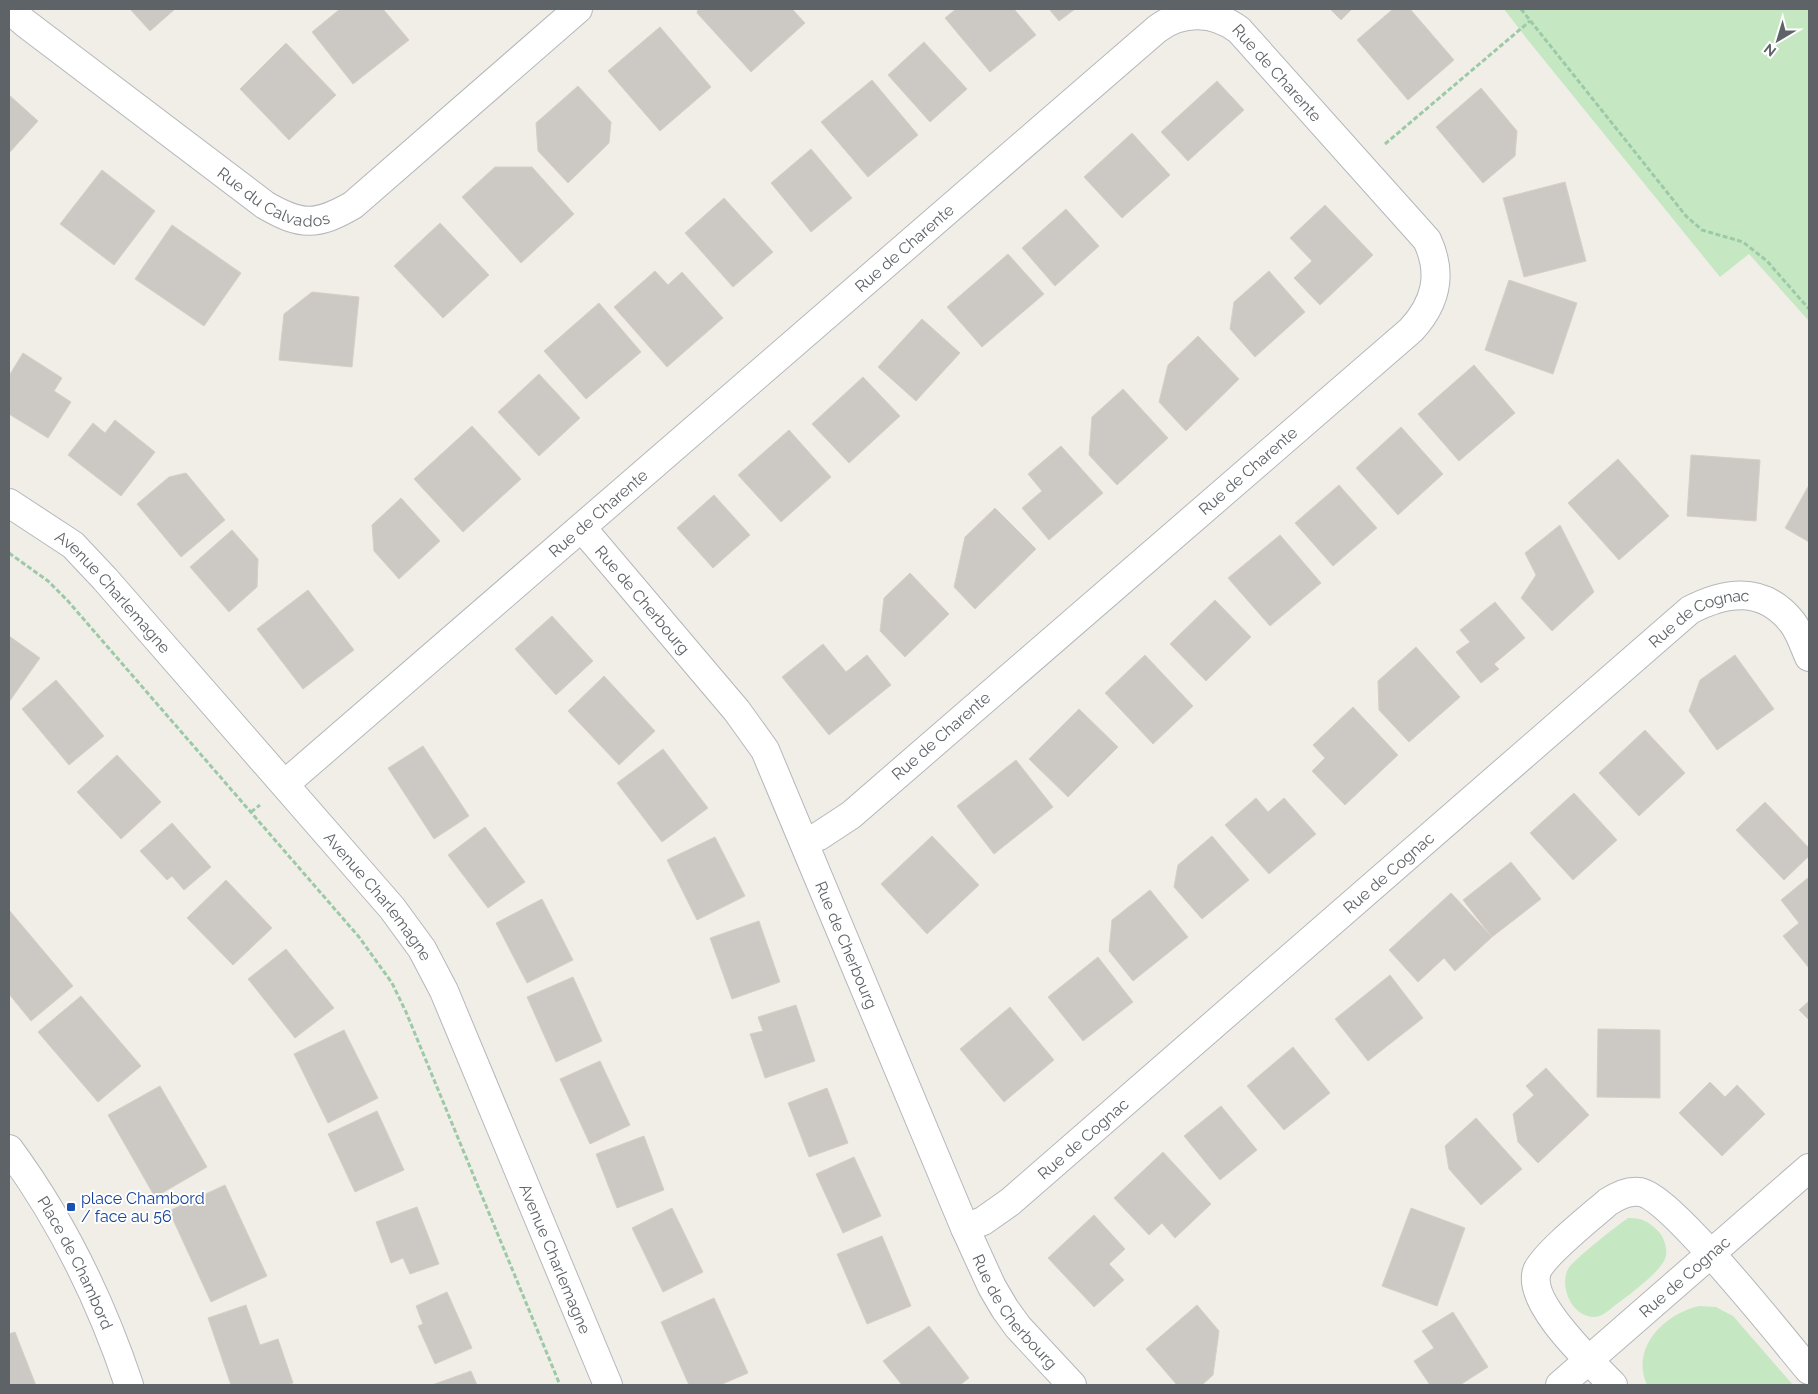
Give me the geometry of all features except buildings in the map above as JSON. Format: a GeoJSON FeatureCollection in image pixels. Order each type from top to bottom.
{"type":"FeatureCollection","features":[{"type":"Feature","properties":{"kind":"street","name":"Rue du Calvados"},"geometry":{"type":"LineString","coordinates":[[9,9],[265,205],[296,220],[311,221],[324,219],[353,204],[578,9]]}},
{"type":"Feature","properties":{"kind":"street","name":"Rue de Charente"},"geometry":{"type":"LineString","coordinates":[[285,784],[1168,21],[1195,15],[1227,21],[1239,30],[1427,240],[1434,256],[1436,271],[1430,304],[1422,318],[1411,330],[851,815],[819,836],[804,842]]}},
{"type":"Feature","properties":{"kind":"street","name":"Avenue Charlemagne"},"geometry":{"type":"LineString","coordinates":[[9,503],[58,534],[84,556],[392,908],[422,949],[434,969],[608,1385]]}},
{"type":"Feature","properties":{"kind":"street","name":"Rue de Cherbourg"},"geometry":{"type":"LineString","coordinates":[[582,528],[754,733],[772,764],[965,1228],[992,1287],[1018,1327],[1072,1385]]}},
{"type":"Feature","properties":{"kind":"street","name":"Rue de Cognac"},"geometry":{"type":"LineString","coordinates":[[965,1228],[983,1221],[1010,1202],[1690,610],[1707,601],[1727,595],[1746,595],[1766,601],[1780,610],[1792,623],[1801,637],[1809,657]]}},
{"type":"Feature","properties":{"kind":"street","name":"Place de Chambord"},"geometry":{"type":"LineString","coordinates":[[9,1149],[45,1203],[88,1281],[129,1385]]}},
{"type":"Feature","properties":{"kind":"street","name":"Rue de Cognac"},"geometry":{"type":"LineString","coordinates":[[1560,1385],[1809,1168]]}},
{"type":"Feature","properties":{"kind":"street"},"geometry":{"type":"LineString","coordinates":[[1613,1385],[1561,1330],[1540,1297],[1536,1284],[1537,1272],[1544,1260],[1553,1251],[1608,1202],[1628,1192],[1639,1192],[1652,1196],[1680,1222],[1710,1254],[1809,1370]]}},
{"type":"Feature","properties":{"kind":"path"},"geometry":{"type":"LineString","coordinates":[[1521,9],[1686,216],[1702,230],[1742,242],[1767,261],[1809,309]]}},
{"type":"Feature","properties":{"kind":"path"},"geometry":{"type":"LineString","coordinates":[[1378,150],[1530,20]]}},
{"type":"Feature","properties":{"kind":"path"},"geometry":{"type":"LineString","coordinates":[[9,553],[48,581],[67,600],[359,937],[392,983],[406,1012],[560,1385]]}},
{"type":"Feature","properties":{"kind":"path"},"geometry":{"type":"LineString","coordinates":[[251,812],[263,803]]}},
{"type":"Feature","properties":{"kind":"green space"},"geometry":{"type":"Polygon","coordinates":[[[1504,9],[1809,9],[1809,321],[1749,254],[1720,277],[1504,9]]]}},
{"type":"Feature","properties":{"kind":"green space"},"geometry":{"type":"Polygon","coordinates":[[[1628,1218],[1645,1221],[1659,1232],[1666,1246],[1664,1261],[1646,1281],[1608,1311],[1594,1317],[1586,1316],[1579,1312],[1569,1300],[1565,1284],[1568,1269],[1628,1218]]]}},
{"type":"Feature","properties":{"kind":"green space"},"geometry":{"type":"Polygon","coordinates":[[[1699,1306],[1716,1307],[1733,1316],[1793,1385],[1647,1385],[1643,1371],[1643,1358],[1647,1346],[1654,1335],[1674,1317],[1686,1310],[1699,1306]]]}},
{"type":"Feature","properties":{"kind":"place","name":"place Chambord / face au 56"},"geometry":{"type":"Point","coordinates":[71,1207]}}]}
